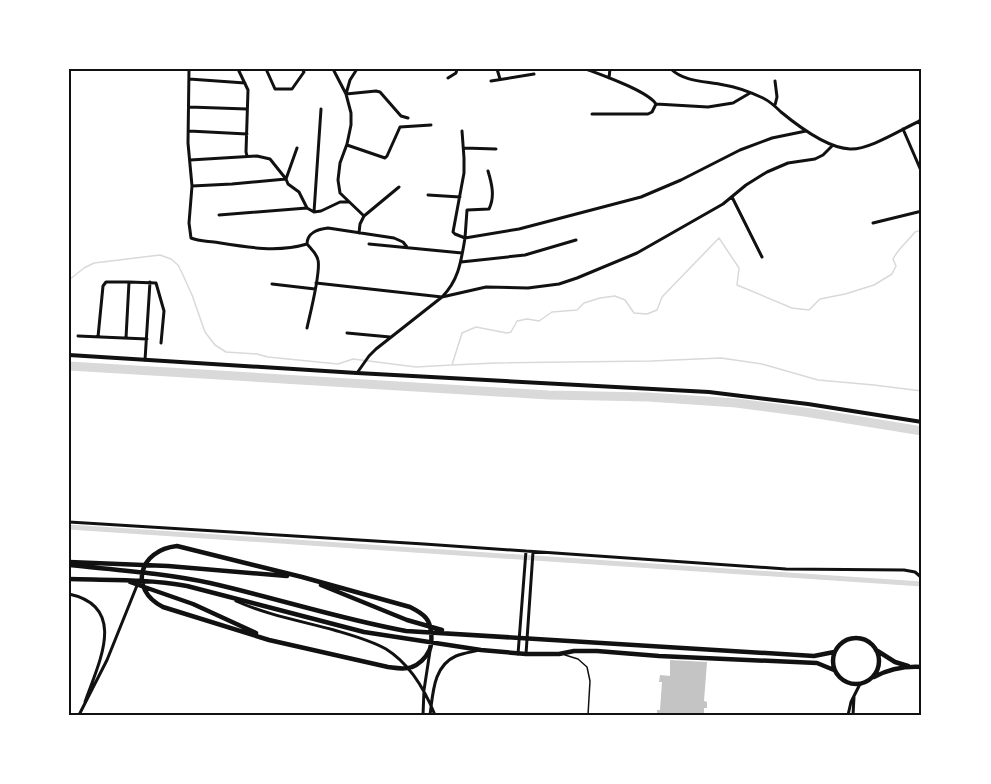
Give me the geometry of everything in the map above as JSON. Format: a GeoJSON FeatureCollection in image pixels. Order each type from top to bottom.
{"type":"FeatureCollection","features":[{"type":"Feature","properties":{"kind":"main road"},"geometry":{"type":"LineString","coordinates":[[69,355],[709,392],[808,404],[922,422]]}},
{"type":"Feature","properties":{"kind":"main road"},"geometry":{"type":"LineString","coordinates":[[177,546],[302,577],[410,607],[420,612],[430,624],[430,650],[423,660],[414,666],[399,669],[269,639],[156,603],[146,592],[142,573],[152,555],[163,549],[177,546]]}},
{"type":"Feature","properties":{"kind":"main road"},"geometry":{"type":"LineString","coordinates":[[69,563],[123,567],[168,566],[302,577],[407,620],[450,633]]}},
{"type":"Feature","properties":{"kind":"main road"},"geometry":{"type":"LineString","coordinates":[[123,567],[211,584],[372,625],[406,631],[814,656],[834,652]]}},
{"type":"Feature","properties":{"kind":"main road"},"geometry":{"type":"LineString","coordinates":[[69,579],[166,582],[364,632],[481,650],[518,654],[597,651],[817,663],[834,670]]}},
{"type":"Feature","properties":{"kind":"main road"},"geometry":{"type":"LineString","coordinates":[[122,580],[164,593],[224,617],[269,639]]}},
{"type":"Feature","properties":{"kind":"main road"},"geometry":{"type":"LineString","coordinates":[[872,678],[879,661],[872,644],[865,640],[851,638],[838,645],[832,664],[840,678],[849,684],[860,684],[872,678],[886,671],[922,667]]}},
{"type":"Feature","properties":{"kind":"main road"},"geometry":{"type":"LineString","coordinates":[[876,650],[895,662],[911,667]]}},
{"type":"Feature","properties":{"kind":"street"},"geometry":{"type":"LineString","coordinates":[[189,69],[188,131],[192,186],[189,223],[191,238],[245,247],[292,248],[307,244]]}},
{"type":"Feature","properties":{"kind":"street"},"geometry":{"type":"LineString","coordinates":[[238,69],[248,90],[248,156]]}},
{"type":"Feature","properties":{"kind":"street"},"geometry":{"type":"LineString","coordinates":[[266,69],[275,89],[292,89],[304,72],[302,69]]}},
{"type":"Feature","properties":{"kind":"street"},"geometry":{"type":"LineString","coordinates":[[333,69],[346,94],[351,119],[350,133],[340,164],[338,180],[340,193],[364,216]]}},
{"type":"Feature","properties":{"kind":"street"},"geometry":{"type":"LineString","coordinates":[[346,94],[350,80],[357,69]]}},
{"type":"Feature","properties":{"kind":"street"},"geometry":{"type":"LineString","coordinates":[[448,78],[456,73],[457,69]]}},
{"type":"Feature","properties":{"kind":"street"},"geometry":{"type":"LineString","coordinates":[[497,69],[500,79]]}},
{"type":"Feature","properties":{"kind":"street"},"geometry":{"type":"LineString","coordinates":[[586,69],[624,84],[652,99],[656,104],[708,107],[733,103],[751,93]]}},
{"type":"Feature","properties":{"kind":"street"},"geometry":{"type":"LineString","coordinates":[[609,78],[610,69]]}},
{"type":"Feature","properties":{"kind":"street"},"geometry":{"type":"LineString","coordinates":[[671,69],[678,75],[751,93],[775,105],[806,131],[843,148],[857,149],[920,120],[922,129]]}},
{"type":"Feature","properties":{"kind":"street"},"geometry":{"type":"LineString","coordinates":[[491,81],[534,74]]}},
{"type":"Feature","properties":{"kind":"street"},"geometry":{"type":"LineString","coordinates":[[189,79],[244,83]]}},
{"type":"Feature","properties":{"kind":"street"},"geometry":{"type":"LineString","coordinates":[[775,81],[777,98],[775,105]]}},
{"type":"Feature","properties":{"kind":"street"},"geometry":{"type":"LineString","coordinates":[[346,94],[380,92],[401,116],[408,118]]}},
{"type":"Feature","properties":{"kind":"street"},"geometry":{"type":"LineString","coordinates":[[592,114],[648,114],[652,112],[656,104]]}},
{"type":"Feature","properties":{"kind":"street"},"geometry":{"type":"LineString","coordinates":[[189,107],[247,109]]}},
{"type":"Feature","properties":{"kind":"street"},"geometry":{"type":"LineString","coordinates":[[314,212],[321,109]]}},
{"type":"Feature","properties":{"kind":"street"},"geometry":{"type":"LineString","coordinates":[[347,144],[385,158],[400,127],[431,125]]}},
{"type":"Feature","properties":{"kind":"street"},"geometry":{"type":"LineString","coordinates":[[903,129],[922,173]]}},
{"type":"Feature","properties":{"kind":"street"},"geometry":{"type":"LineString","coordinates":[[188,131],[247,134]]}},
{"type":"Feature","properties":{"kind":"street"},"geometry":{"type":"LineString","coordinates":[[462,131],[464,173],[453,232],[465,238],[519,229],[641,197],[740,150],[772,138],[806,131]]}},
{"type":"Feature","properties":{"kind":"street"},"geometry":{"type":"LineString","coordinates":[[316,283],[442,297],[486,287],[551,286],[637,253],[708,213],[767,172],[788,163],[815,159],[833,145]]}},
{"type":"Feature","properties":{"kind":"street"},"geometry":{"type":"LineString","coordinates":[[286,179],[297,148]]}},
{"type":"Feature","properties":{"kind":"street"},"geometry":{"type":"LineString","coordinates":[[464,148],[495,149]]}},
{"type":"Feature","properties":{"kind":"street"},"geometry":{"type":"LineString","coordinates":[[190,160],[248,156],[270,159],[288,184],[299,192],[307,208],[314,212],[340,202],[349,202]]}},
{"type":"Feature","properties":{"kind":"street"},"geometry":{"type":"LineString","coordinates":[[357,373],[369,356],[442,297],[455,280],[461,262],[467,210],[489,209],[491,206],[492,183],[488,171]]}},
{"type":"Feature","properties":{"kind":"street"},"geometry":{"type":"LineString","coordinates":[[192,186],[286,179]]}},
{"type":"Feature","properties":{"kind":"street"},"geometry":{"type":"LineString","coordinates":[[359,233],[364,216],[399,187]]}},
{"type":"Feature","properties":{"kind":"street"},"geometry":{"type":"LineString","coordinates":[[428,195],[460,197]]}},
{"type":"Feature","properties":{"kind":"street"},"geometry":{"type":"LineString","coordinates":[[732,197],[762,257]]}},
{"type":"Feature","properties":{"kind":"street"},"geometry":{"type":"LineString","coordinates":[[219,215],[307,208]]}},
{"type":"Feature","properties":{"kind":"street"},"geometry":{"type":"LineString","coordinates":[[873,223],[922,211]]}},
{"type":"Feature","properties":{"kind":"street"},"geometry":{"type":"LineString","coordinates":[[307,244],[309,236],[319,229],[328,228],[394,238],[403,242],[407,247]]}},
{"type":"Feature","properties":{"kind":"street"},"geometry":{"type":"LineString","coordinates":[[461,262],[525,255],[576,240]]}},
{"type":"Feature","properties":{"kind":"street"},"geometry":{"type":"LineString","coordinates":[[307,244],[319,261],[308,328]]}},
{"type":"Feature","properties":{"kind":"street"},"geometry":{"type":"LineString","coordinates":[[369,244],[462,253]]}},
{"type":"Feature","properties":{"kind":"street"},"geometry":{"type":"LineString","coordinates":[[98,337],[103,286],[106,282],[150,282],[156,283],[164,311],[161,343]]}},
{"type":"Feature","properties":{"kind":"street"},"geometry":{"type":"LineString","coordinates":[[126,338],[129,282]]}},
{"type":"Feature","properties":{"kind":"street"},"geometry":{"type":"LineString","coordinates":[[145,360],[150,282]]}},
{"type":"Feature","properties":{"kind":"street"},"geometry":{"type":"LineString","coordinates":[[272,284],[315,289]]}},
{"type":"Feature","properties":{"kind":"street"},"geometry":{"type":"LineString","coordinates":[[347,333],[390,337]]}},
{"type":"Feature","properties":{"kind":"street"},"geometry":{"type":"LineString","coordinates":[[78,336],[147,339]]}},
{"type":"Feature","properties":{"kind":"street"},"geometry":{"type":"LineString","coordinates":[[69,522],[786,569],[904,570],[915,572],[922,578]]}},
{"type":"Feature","properties":{"kind":"street"},"geometry":{"type":"LineString","coordinates":[[518,654],[526,551]]}},
{"type":"Feature","properties":{"kind":"street"},"geometry":{"type":"LineString","coordinates":[[526,654],[533,554]]}},
{"type":"Feature","properties":{"kind":"street"},"geometry":{"type":"LineString","coordinates":[[80,713],[107,660],[142,573]]}},
{"type":"Feature","properties":{"kind":"street"},"geometry":{"type":"LineString","coordinates":[[69,594],[95,606],[105,625],[106,635],[104,648],[80,713]]}},
{"type":"Feature","properties":{"kind":"street"},"geometry":{"type":"LineString","coordinates":[[224,595],[262,611],[351,635],[387,650],[413,675],[430,701],[432,715]]}},
{"type":"Feature","properties":{"kind":"street"},"geometry":{"type":"LineString","coordinates":[[423,715],[430,650]]}},
{"type":"Feature","properties":{"kind":"street"},"geometry":{"type":"LineString","coordinates":[[432,715],[434,688],[440,669],[455,656],[481,650]]}},
{"type":"Feature","properties":{"kind":"street"},"geometry":{"type":"LineString","coordinates":[[848,715],[860,684]]}},
{"type":"Feature","properties":{"kind":"street"},"geometry":{"type":"LineString","coordinates":[[853,715],[855,695]]}},
{"type":"Feature","properties":{"kind":"lane"},"geometry":{"type":"LineString","coordinates":[[559,654],[578,659],[587,667],[590,681],[588,715]]}},
{"type":"Feature","properties":{"kind":"building"},"geometry":{"type":"Polygon","coordinates":[[[670,660],[707,662],[704,701],[707,702],[707,708],[704,708],[704,715],[657,715],[657,710],[660,710],[662,682],[659,682],[660,675],[670,676],[670,660]]]}},
{"type":"Feature","properties":{"kind":"waterway"},"geometry":{"type":"LineString","coordinates":[[69,280],[94,263],[160,255],[171,259],[178,265],[205,332],[215,345],[226,352],[338,364],[353,359],[416,367],[452,365],[462,333],[476,327],[507,333],[511,332],[517,321],[527,319],[539,321],[552,312],[577,310],[584,303],[615,296],[625,300],[634,313],[647,314],[657,310],[662,297],[719,238],[739,268],[737,285],[792,308],[809,310],[820,299],[874,285],[892,274],[896,266],[893,259],[895,255],[915,232],[922,230]]}},
{"type":"Feature","properties":{"kind":"waterway"},"geometry":{"type":"LineString","coordinates":[[452,365],[721,358],[762,364],[818,380],[922,391]]}},
{"type":"Feature","properties":{"kind":"waterway"},"geometry":{"type":"LineString","coordinates":[[69,366],[549,395],[648,397],[736,403],[922,431]]}},
{"type":"Feature","properties":{"kind":"waterway"},"geometry":{"type":"LineString","coordinates":[[69,527],[922,584]]}}]}
